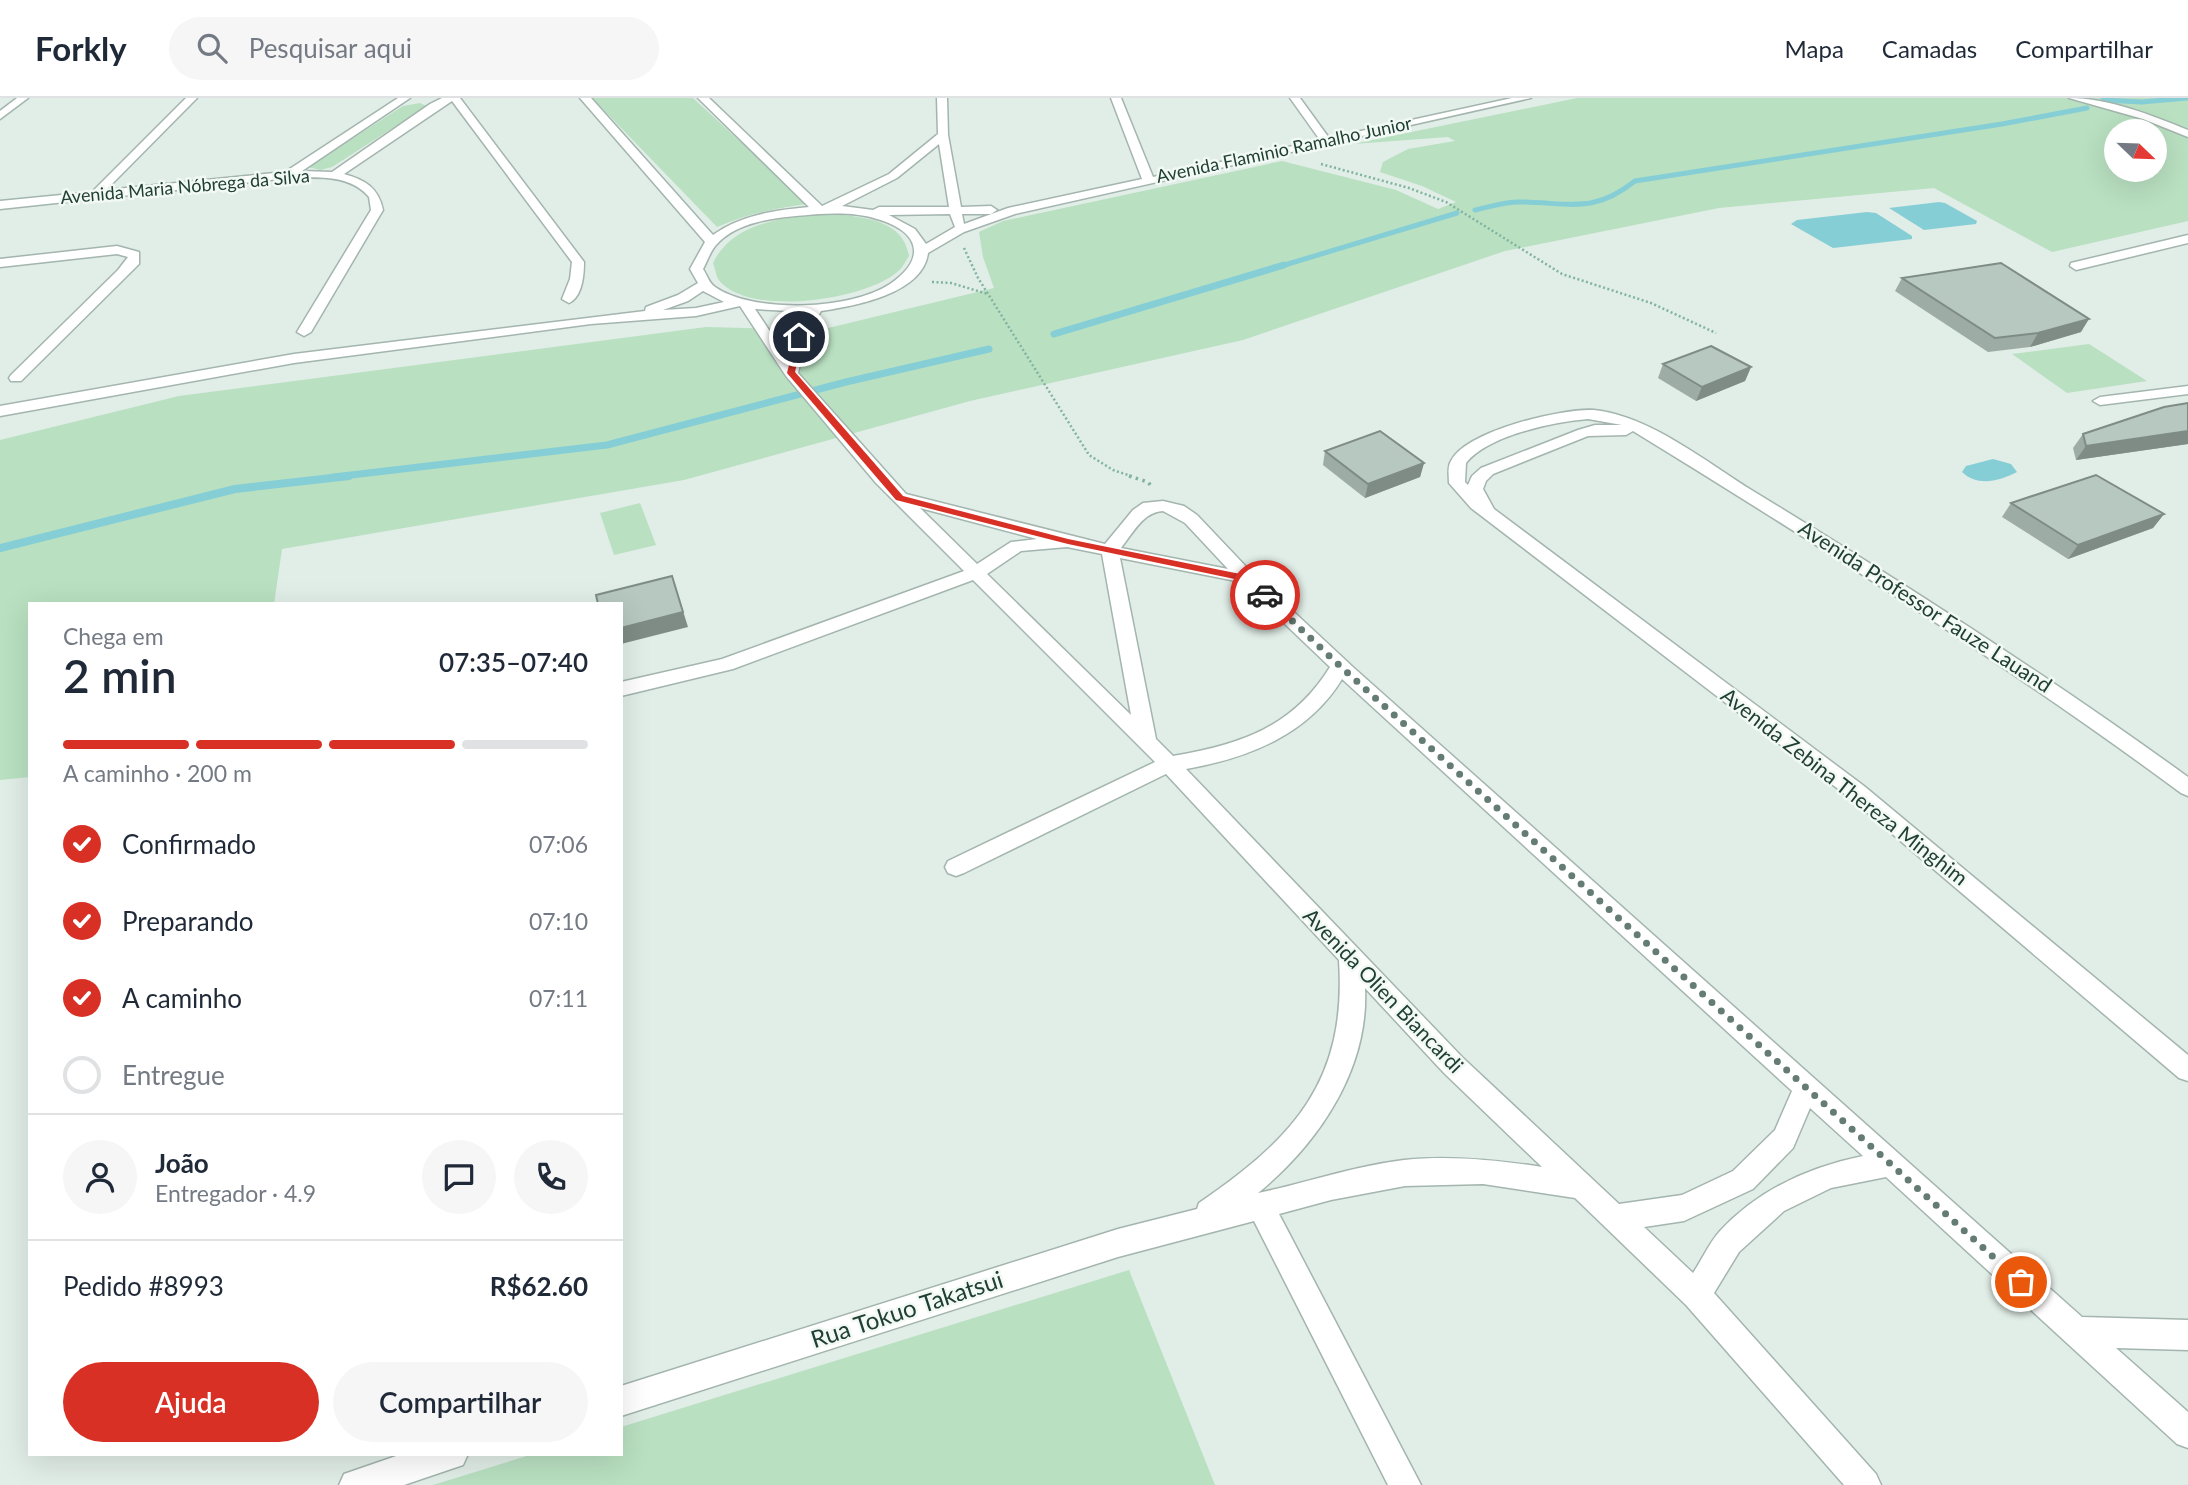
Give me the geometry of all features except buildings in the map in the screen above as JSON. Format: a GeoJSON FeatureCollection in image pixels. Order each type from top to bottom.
{"type":"FeatureCollection","features":[{"type":"Feature","properties":{"kind":"street"},"geometry":{"type":"LineString","coordinates":[[0,116],[23,98]]}},
{"type":"Feature","properties":{"kind":"street"},"geometry":{"type":"LineString","coordinates":[[96,194],[192,98]]}},
{"type":"Feature","properties":{"kind":"street"},"geometry":{"type":"LineString","coordinates":[[288,175],[405,98]]}},
{"type":"Feature","properties":{"kind":"street"},"geometry":{"type":"LineString","coordinates":[[336,174],[437,102],[452,98],[578,262],[577,279],[569,299]]}},
{"type":"Feature","properties":{"kind":"street"},"geometry":{"type":"LineString","coordinates":[[585,98],[712,242]]}},
{"type":"Feature","properties":{"kind":"street"},"geometry":{"type":"LineString","coordinates":[[703,98],[823,210]]}},
{"type":"Feature","properties":{"kind":"street"},"geometry":{"type":"LineString","coordinates":[[942,98],[943,135],[954,211],[960,229]]}},
{"type":"Feature","properties":{"kind":"street"},"geometry":{"type":"LineString","coordinates":[[1116,98],[1148,179]]}},
{"type":"Feature","properties":{"kind":"street"},"geometry":{"type":"LineString","coordinates":[[1295,98],[1326,141]]}},
{"type":"Feature","properties":{"kind":"street","name":"Avenida Flaminio Ramalho Junior"},"geometry":{"type":"LineString","coordinates":[[922,251],[960,229],[1003,213],[1326,141],[1458,108],[1526,98]]}},
{"type":"Feature","properties":{"kind":"street"},"geometry":{"type":"LineString","coordinates":[[2076,98],[2147,117],[2188,134]]}},
{"type":"Feature","properties":{"kind":"street"},"geometry":{"type":"LineString","coordinates":[[823,210],[893,176],[943,135]]}},
{"type":"Feature","properties":{"kind":"street","name":"Avenida Maria Nóbrega da Silva"},"geometry":{"type":"LineString","coordinates":[[0,205],[288,175],[336,174],[372,192],[377,202],[377,210],[304,332]]}},
{"type":"Feature","properties":{"kind":"street","name":"Avenida Flaminio Ramalho Junior"},"geometry":{"type":"LineString","coordinates":[[846,210],[954,211],[1041,205]]}},
{"type":"Feature","properties":{"kind":"street"},"geometry":{"type":"LineString","coordinates":[[823,210],[867,213],[900,224],[919,241],[922,251],[920,262],[899,283],[872,297],[816,309],[779,310],[741,304],[717,295],[704,285],[696,271],[700,256],[712,242],[733,229],[759,219],[823,210]]}},
{"type":"Feature","properties":{"kind":"street"},"geometry":{"type":"LineString","coordinates":[[2076,266],[2188,239]]}},
{"type":"Feature","properties":{"kind":"street"},"geometry":{"type":"LineString","coordinates":[[0,263],[91,252],[127,252],[135,255],[134,261],[16,378]]}},
{"type":"Feature","properties":{"kind":"street"},"geometry":{"type":"LineString","coordinates":[[633,316],[668,305],[704,285]]}},
{"type":"Feature","properties":{"kind":"street"},"geometry":{"type":"LineString","coordinates":[[0,411],[118,386],[396,344],[633,316],[685,315],[741,304]]}},
{"type":"Feature","properties":{"kind":"street","name":"Avenida Olien Biancardi"},"geometry":{"type":"LineString","coordinates":[[741,304],[793,375],[900,498],[1169,764],[1453,1065],[1696,1295],[1866,1485]]}},
{"type":"Feature","properties":{"kind":"street"},"geometry":{"type":"LineString","coordinates":[[793,375],[799,337],[816,309]]}},
{"type":"Feature","properties":{"kind":"street"},"geometry":{"type":"LineString","coordinates":[[2100,401],[2188,390]]}},
{"type":"Feature","properties":{"kind":"street","name":"Avenida Zebina Thereza Minghim"},"geometry":{"type":"LineString","coordinates":[[1655,435],[1609,416],[1566,415],[1544,420],[1469,450],[1458,462],[1457,483],[1492,516],[1857,792],[2188,1070]]}},
{"type":"Feature","properties":{"kind":"street"},"geometry":{"type":"LineString","coordinates":[[1492,516],[1475,489],[1478,479],[1487,471],[1595,430],[1622,430],[1655,435]]}},
{"type":"Feature","properties":{"kind":"street","name":"Avenida Professor Fauze Lauand"},"geometry":{"type":"LineString","coordinates":[[1655,435],[2076,706],[2188,788]]}},
{"type":"Feature","properties":{"kind":"street"},"geometry":{"type":"LineString","coordinates":[[900,498],[1068,541],[1247,578]]}},
{"type":"Feature","properties":{"kind":"street"},"geometry":{"type":"LineString","coordinates":[[1146,741],[1110,550],[1139,514],[1149,507],[1163,506],[1178,510],[1191,520],[1247,578],[1340,666],[2188,1433]]}},
{"type":"Feature","properties":{"kind":"street"},"geometry":{"type":"LineString","coordinates":[[623,689],[726,664],[976,573],[1017,546],[1068,541]]}},
{"type":"Feature","properties":{"kind":"street"},"geometry":{"type":"LineString","coordinates":[[956,867],[1169,764],[1217,756],[1260,741],[1296,720],[1323,695],[1340,666]]}},
{"type":"Feature","properties":{"kind":"street","name":"Rua Tokuo Takatsui"},"geometry":{"type":"LineString","coordinates":[[1193,1223],[1247,1187],[1290,1148],[1323,1103],[1344,1055],[1353,1007],[1352,959]]}},
{"type":"Feature","properties":{"kind":"street"},"geometry":{"type":"LineString","coordinates":[[1614,1218],[1684,1208],[1743,1180],[1784,1139],[1806,1088]]}},
{"type":"Feature","properties":{"kind":"street"},"geometry":{"type":"LineString","coordinates":[[1696,1295],[1729,1242],[1774,1202],[1828,1176],[1890,1164]]}},
{"type":"Feature","properties":{"kind":"street","name":"Rua Tokuo Takatsui"},"geometry":{"type":"LineString","coordinates":[[623,1400],[1118,1243],[1261,1205],[1405,1173],[1483,1171],[1579,1186]]}},
{"type":"Feature","properties":{"kind":"street"},"geometry":{"type":"LineString","coordinates":[[1261,1205],[1405,1485]]}},
{"type":"Feature","properties":{"kind":"street"},"geometry":{"type":"LineString","coordinates":[[2078,1332],[2188,1335]]}},
{"type":"Feature","properties":{"kind":"street"},"geometry":{"type":"LineString","coordinates":[[355,1485],[446,1456]]}},
{"type":"Feature","properties":{"kind":"path"},"geometry":{"type":"LineString","coordinates":[[1276,152],[1409,188],[1446,202],[1562,274],[1651,303],[1716,333]]}},
{"type":"Feature","properties":{"kind":"path"},"geometry":{"type":"LineString","coordinates":[[960,229],[962,244],[989,295],[1089,455],[1114,470],[1149,482]]}},
{"type":"Feature","properties":{"kind":"path"},"geometry":{"type":"LineString","coordinates":[[899,283],[951,283],[989,295]]}},
{"type":"Feature","properties":{"kind":"green space"},"geometry":{"type":"Polygon","coordinates":[[[592,98],[693,98],[808,204],[762,212],[717,227],[592,98]]]}},
{"type":"Feature","properties":{"kind":"green space"},"geometry":{"type":"Polygon","coordinates":[[[1577,98],[2188,98],[2188,221],[2052,252],[1934,188],[1719,208],[1505,251],[1243,340],[970,401],[684,480],[282,549],[274,602],[28,602],[28,777],[0,780],[0,440],[179,396],[706,327],[820,330],[994,288],[983,257],[979,232],[1003,221],[1282,161],[1396,190],[1438,209],[1456,202],[1422,186],[1380,172],[1383,162],[1408,149],[1455,141],[1448,137],[1353,144],[1577,98]]]}},
{"type":"Feature","properties":{"kind":"green space"},"geometry":{"type":"Polygon","coordinates":[[[420,103],[426,106],[332,167],[320,170],[308,167],[403,106],[420,103]]]}},
{"type":"Feature","properties":{"kind":"green space"},"geometry":{"type":"Polygon","coordinates":[[[836,214],[882,223],[899,235],[909,256],[900,270],[880,283],[858,291],[806,301],[753,298],[733,291],[718,279],[713,263],[735,237],[766,223],[783,219],[836,214]]]}},
{"type":"Feature","properties":{"kind":"green space"},"geometry":{"type":"Polygon","coordinates":[[[2089,344],[2147,381],[2067,393],[2012,354],[2089,344]]]}},
{"type":"Feature","properties":{"kind":"green space"},"geometry":{"type":"Polygon","coordinates":[[[640,503],[656,545],[614,555],[600,513],[640,503]]]}},
{"type":"Feature","properties":{"kind":"green space"},"geometry":{"type":"Polygon","coordinates":[[[1129,1270],[1215,1485],[433,1485],[527,1456],[623,1456],[623,1426],[1129,1270]]]}},
{"type":"Feature","properties":{"kind":"water"},"geometry":{"type":"Polygon","coordinates":[[[1939,202],[1977,221],[1976,224],[1924,230],[1889,208],[1939,202]]]}},
{"type":"Feature","properties":{"kind":"water"},"geometry":{"type":"Polygon","coordinates":[[[1876,213],[1912,236],[1912,239],[1833,248],[1791,224],[1797,220],[1876,213]]]}},
{"type":"Feature","properties":{"kind":"water"},"geometry":{"type":"Polygon","coordinates":[[[1993,459],[2011,464],[2017,472],[2003,478],[1982,481],[1962,472],[1966,466],[1993,459]]]}},
{"type":"Feature","properties":{"kind":"waterway"},"geometry":{"type":"LineString","coordinates":[[2103,100],[2142,102],[2187,98]]}},
{"type":"Feature","properties":{"kind":"waterway"},"geometry":{"type":"LineString","coordinates":[[1475,210],[1513,202],[1593,203],[1620,192],[1635,181],[2002,124],[2087,108]]}},
{"type":"Feature","properties":{"kind":"waterway"},"geometry":{"type":"LineString","coordinates":[[1278,267],[1457,213]]}},
{"type":"Feature","properties":{"kind":"waterway"},"geometry":{"type":"LineString","coordinates":[[1054,334],[1284,265]]}},
{"type":"Feature","properties":{"kind":"waterway"},"geometry":{"type":"LineString","coordinates":[[334,477],[607,445],[846,382],[989,349]]}},
{"type":"Feature","properties":{"kind":"waterway"},"geometry":{"type":"LineString","coordinates":[[0,548],[235,489],[349,476]]}},
{"type":"Feature","properties":{"kind":"way so far"},"geometry":{"type":"LineString","coordinates":[[1265,595],[1340,666],[2021,1282]]}},
{"type":"Feature","properties":{"kind":"route"},"geometry":{"type":"LineString","coordinates":[[799,337],[791,373],[900,498],[1068,541],[1247,578],[1265,595]]}}]}
